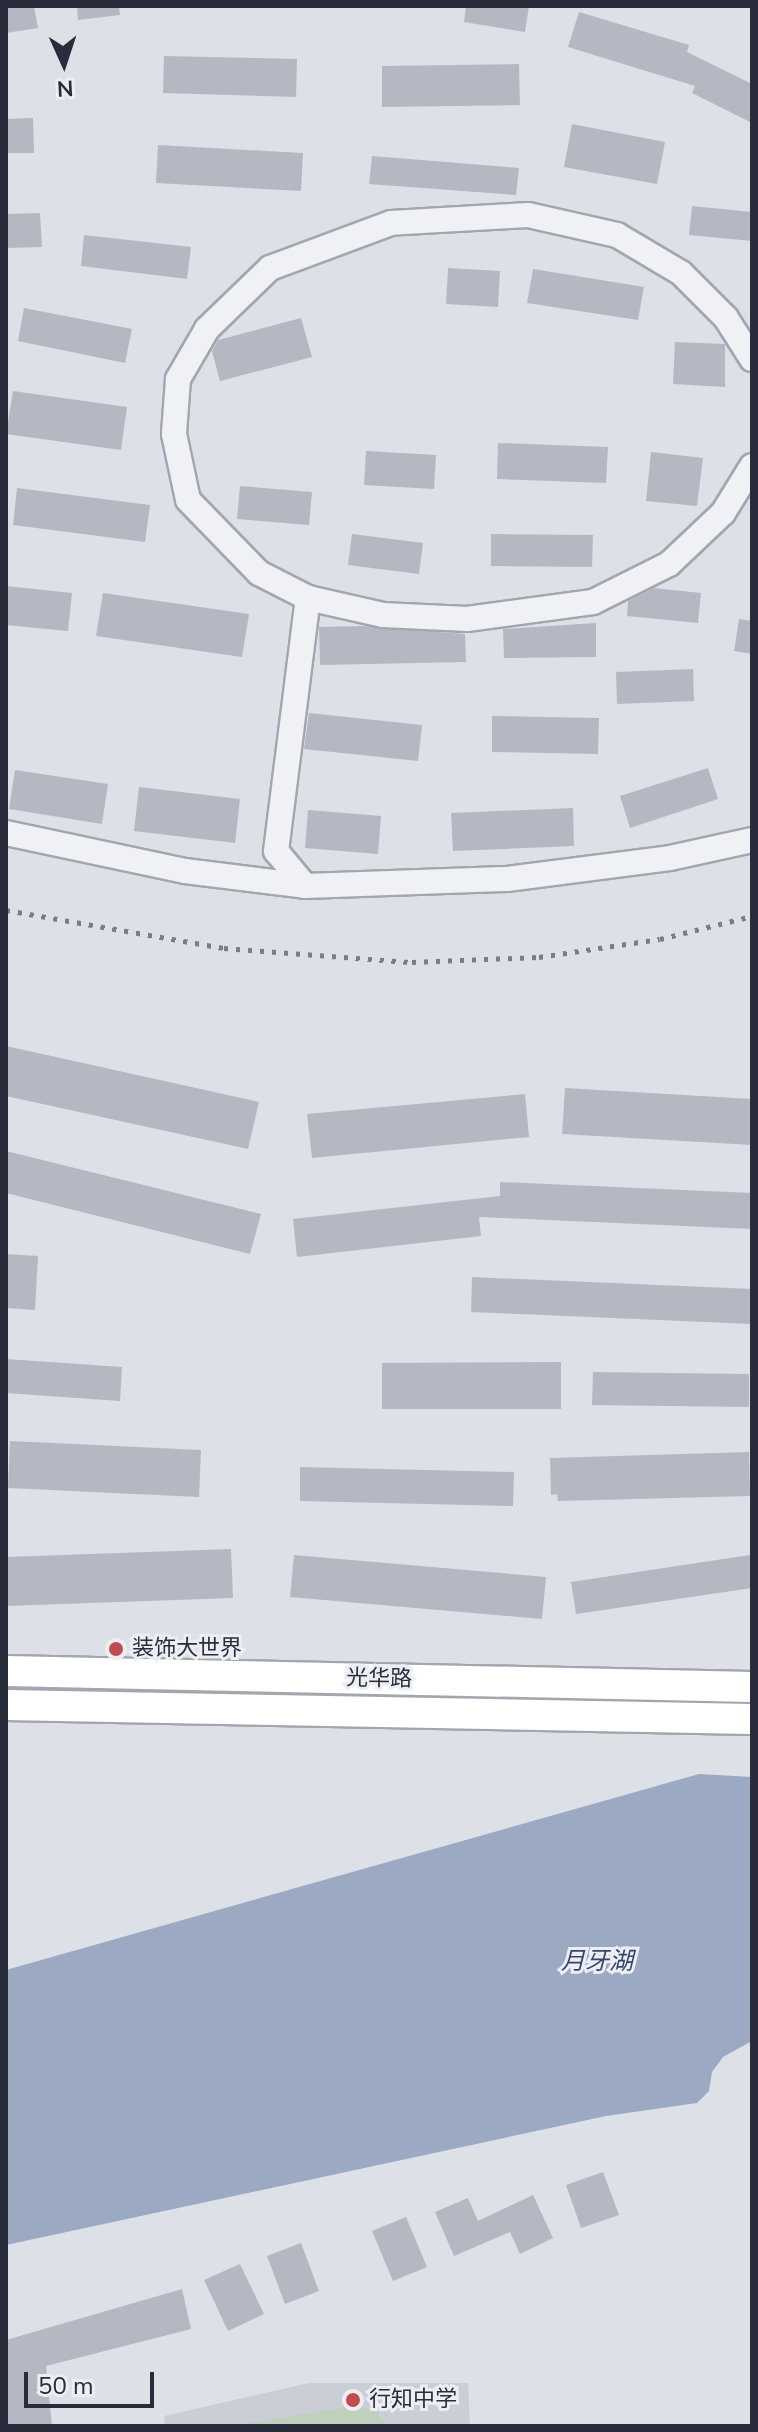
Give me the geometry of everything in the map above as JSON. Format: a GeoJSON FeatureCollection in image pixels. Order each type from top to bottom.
{"type":"FeatureCollection","features":[{"type":"Feature","properties":{"kind":"main road","name":"光华路"},"geometry":{"type":"LineString","coordinates":[[6,1671],[752,1687]]}},
{"type":"Feature","properties":{"kind":"main road","name":"光华路"},"geometry":{"type":"LineString","coordinates":[[6,1705],[752,1719]]}},
{"type":"Feature","properties":{"kind":"street"},"geometry":{"type":"LineString","coordinates":[[752,359],[726,318],[681,273],[617,235],[528,215],[391,223],[270,268],[207,329],[178,379],[174,434],[188,500],[259,573],[308,598],[383,615],[467,619],[593,602],[669,564],[723,513],[752,466]]}},
{"type":"Feature","properties":{"kind":"street"},"geometry":{"type":"LineString","coordinates":[[305,886],[276,851],[308,598]]}},
{"type":"Feature","properties":{"kind":"street"},"geometry":{"type":"LineString","coordinates":[[6,833],[185,871],[305,886],[507,879],[670,858],[752,840]]}},
{"type":"Feature","properties":{"kind":"shaded area","name":"行知中学"},"geometry":{"type":"Polygon","coordinates":[[[309,2383],[468,2383],[470,2426],[165,2426],[164,2416],[309,2383]]]}},
{"type":"Feature","properties":{"kind":"green space"},"geometry":{"type":"Polygon","coordinates":[[[357,2405],[377,2412],[388,2426],[232,2426],[357,2405]]]}},
{"type":"Feature","properties":{"kind":"water","name":"月牙湖"},"geometry":{"type":"Polygon","coordinates":[[[699,1774],[752,1777],[752,2041],[723,2057],[712,2072],[709,2091],[697,2103],[606,2116],[6,2245],[6,1970],[699,1774]]]}},
{"type":"Feature","properties":{"kind":"building"},"geometry":{"type":"Polygon","coordinates":[[[6,6],[34,6],[38,28],[6,33],[6,6]]]}},
{"type":"Feature","properties":{"kind":"building"},"geometry":{"type":"Polygon","coordinates":[[[77,6],[119,6],[120,15],[78,20],[77,6]]]}},
{"type":"Feature","properties":{"kind":"building"},"geometry":{"type":"Polygon","coordinates":[[[466,6],[529,6],[525,32],[464,22],[466,6]]]}},
{"type":"Feature","properties":{"kind":"building"},"geometry":{"type":"Polygon","coordinates":[[[579,12],[689,45],[687,52],[752,84],[752,123],[692,93],[695,86],[568,47],[579,12]]]}},
{"type":"Feature","properties":{"kind":"building"},"geometry":{"type":"Polygon","coordinates":[[[164,56],[297,59],[296,97],[163,93],[164,56]]]}},
{"type":"Feature","properties":{"kind":"building"},"geometry":{"type":"Polygon","coordinates":[[[519,64],[520,105],[382,107],[382,66],[519,64]]]}},
{"type":"Feature","properties":{"kind":"building"},"geometry":{"type":"Polygon","coordinates":[[[33,118],[34,153],[6,153],[6,119],[33,118]]]}},
{"type":"Feature","properties":{"kind":"building"},"geometry":{"type":"Polygon","coordinates":[[[572,124],[665,142],[657,184],[564,167],[572,124]]]}},
{"type":"Feature","properties":{"kind":"building"},"geometry":{"type":"Polygon","coordinates":[[[158,145],[303,153],[301,191],[156,183],[158,145]]]}},
{"type":"Feature","properties":{"kind":"building"},"geometry":{"type":"Polygon","coordinates":[[[372,156],[519,168],[516,195],[369,184],[372,156]]]}},
{"type":"Feature","properties":{"kind":"building"},"geometry":{"type":"Polygon","coordinates":[[[692,206],[752,212],[752,241],[689,235],[692,206]]]}},
{"type":"Feature","properties":{"kind":"building"},"geometry":{"type":"Polygon","coordinates":[[[40,213],[42,247],[6,248],[6,214],[40,213]]]}},
{"type":"Feature","properties":{"kind":"building"},"geometry":{"type":"Polygon","coordinates":[[[84,235],[191,247],[187,279],[81,266],[84,235]]]}},
{"type":"Feature","properties":{"kind":"building"},"geometry":{"type":"Polygon","coordinates":[[[448,268],[500,271],[498,307],[446,304],[448,268]]]}},
{"type":"Feature","properties":{"kind":"building"},"geometry":{"type":"Polygon","coordinates":[[[533,269],[644,287],[638,320],[527,303],[533,269]]]}},
{"type":"Feature","properties":{"kind":"building"},"geometry":{"type":"Polygon","coordinates":[[[24,308],[132,329],[125,363],[18,341],[24,308]]]}},
{"type":"Feature","properties":{"kind":"building"},"geometry":{"type":"Polygon","coordinates":[[[301,318],[312,357],[220,381],[212,351],[218,340],[301,318]]]}},
{"type":"Feature","properties":{"kind":"building"},"geometry":{"type":"Polygon","coordinates":[[[675,342],[725,344],[725,387],[673,384],[675,342]]]}},
{"type":"Feature","properties":{"kind":"building"},"geometry":{"type":"Polygon","coordinates":[[[13,391],[127,407],[121,450],[6,434],[13,391]]]}},
{"type":"Feature","properties":{"kind":"building"},"geometry":{"type":"Polygon","coordinates":[[[498,443],[608,447],[606,483],[497,479],[498,443]]]}},
{"type":"Feature","properties":{"kind":"building"},"geometry":{"type":"Polygon","coordinates":[[[366,451],[436,455],[434,489],[364,485],[366,451]]]}},
{"type":"Feature","properties":{"kind":"building"},"geometry":{"type":"Polygon","coordinates":[[[651,452],[703,458],[697,506],[646,501],[651,452]]]}},
{"type":"Feature","properties":{"kind":"building"},"geometry":{"type":"Polygon","coordinates":[[[240,486],[312,492],[309,525],[237,519],[240,486]]]}},
{"type":"Feature","properties":{"kind":"building"},"geometry":{"type":"Polygon","coordinates":[[[17,488],[150,505],[145,542],[13,525],[17,488]]]}},
{"type":"Feature","properties":{"kind":"building"},"geometry":{"type":"Polygon","coordinates":[[[352,534],[423,543],[419,574],[348,565],[352,534]]]}},
{"type":"Feature","properties":{"kind":"building"},"geometry":{"type":"Polygon","coordinates":[[[491,534],[593,535],[592,567],[491,566],[491,534]]]}},
{"type":"Feature","properties":{"kind":"building"},"geometry":{"type":"Polygon","coordinates":[[[6,586],[72,593],[68,631],[6,625],[6,586]]]}},
{"type":"Feature","properties":{"kind":"building"},"geometry":{"type":"Polygon","coordinates":[[[654,588],[701,593],[698,623],[627,616],[628,601],[654,588]]]}},
{"type":"Feature","properties":{"kind":"building"},"geometry":{"type":"Polygon","coordinates":[[[103,593],[249,614],[242,657],[96,636],[103,593]]]}},
{"type":"Feature","properties":{"kind":"building"},"geometry":{"type":"Polygon","coordinates":[[[739,619],[752,621],[752,654],[734,651],[739,619]]]}},
{"type":"Feature","properties":{"kind":"building"},"geometry":{"type":"Polygon","coordinates":[[[596,623],[596,657],[504,658],[503,629],[596,623]]]}},
{"type":"Feature","properties":{"kind":"building"},"geometry":{"type":"Polygon","coordinates":[[[365,626],[465,634],[466,662],[320,665],[319,627],[365,626]]]}},
{"type":"Feature","properties":{"kind":"building"},"geometry":{"type":"Polygon","coordinates":[[[693,669],[694,701],[617,704],[616,672],[693,669]]]}},
{"type":"Feature","properties":{"kind":"building"},"geometry":{"type":"Polygon","coordinates":[[[309,713],[422,725],[418,761],[304,749],[309,713]]]}},
{"type":"Feature","properties":{"kind":"building"},"geometry":{"type":"Polygon","coordinates":[[[492,716],[599,718],[598,754],[492,752],[492,716]]]}},
{"type":"Feature","properties":{"kind":"building"},"geometry":{"type":"Polygon","coordinates":[[[708,768],[718,799],[630,828],[620,796],[708,768]]]}},
{"type":"Feature","properties":{"kind":"building"},"geometry":{"type":"Polygon","coordinates":[[[15,770],[108,784],[102,824],[9,809],[15,770]]]}},
{"type":"Feature","properties":{"kind":"building"},"geometry":{"type":"Polygon","coordinates":[[[139,787],[240,799],[235,843],[134,831],[139,787]]]}},
{"type":"Feature","properties":{"kind":"building"},"geometry":{"type":"Polygon","coordinates":[[[573,808],[574,846],[453,851],[451,813],[573,808]]]}},
{"type":"Feature","properties":{"kind":"building"},"geometry":{"type":"Polygon","coordinates":[[[308,810],[381,816],[378,854],[305,848],[308,810]]]}},
{"type":"Feature","properties":{"kind":"building"},"geometry":{"type":"Polygon","coordinates":[[[6,1046],[259,1102],[248,1149],[6,1096],[6,1046]]]}},
{"type":"Feature","properties":{"kind":"building"},"geometry":{"type":"Polygon","coordinates":[[[565,1088],[752,1099],[752,1145],[562,1134],[565,1088]]]}},
{"type":"Feature","properties":{"kind":"building"},"geometry":{"type":"Polygon","coordinates":[[[525,1094],[529,1137],[312,1158],[307,1114],[525,1094]]]}},
{"type":"Feature","properties":{"kind":"building"},"geometry":{"type":"Polygon","coordinates":[[[6,1151],[261,1214],[250,1254],[6,1193],[6,1151]]]}},
{"type":"Feature","properties":{"kind":"building"},"geometry":{"type":"Polygon","coordinates":[[[500,1182],[752,1193],[752,1229],[479,1217],[481,1236],[297,1257],[293,1219],[500,1196],[500,1182]]]}},
{"type":"Feature","properties":{"kind":"building"},"geometry":{"type":"Polygon","coordinates":[[[6,1254],[38,1256],[35,1310],[6,1308],[6,1254]]]}},
{"type":"Feature","properties":{"kind":"building"},"geometry":{"type":"Polygon","coordinates":[[[472,1277],[752,1289],[752,1324],[471,1312],[472,1277]]]}},
{"type":"Feature","properties":{"kind":"building"},"geometry":{"type":"Polygon","coordinates":[[[6,1359],[122,1367],[120,1401],[6,1393],[6,1359]]]}},
{"type":"Feature","properties":{"kind":"building"},"geometry":{"type":"Polygon","coordinates":[[[561,1362],[561,1409],[382,1409],[382,1363],[561,1362]]]}},
{"type":"Feature","properties":{"kind":"building"},"geometry":{"type":"Polygon","coordinates":[[[593,1372],[749,1374],[749,1407],[592,1405],[593,1372]]]}},
{"type":"Feature","properties":{"kind":"building"},"geometry":{"type":"Polygon","coordinates":[[[10,1441],[201,1450],[199,1497],[8,1488],[10,1441]]]}},
{"type":"Feature","properties":{"kind":"building"},"geometry":{"type":"Polygon","coordinates":[[[749,1452],[750,1496],[558,1501],[557,1494],[551,1495],[550,1458],[749,1452]]]}},
{"type":"Feature","properties":{"kind":"building"},"geometry":{"type":"Polygon","coordinates":[[[300,1467],[514,1472],[513,1506],[300,1501],[300,1467]]]}},
{"type":"Feature","properties":{"kind":"building"},"geometry":{"type":"Polygon","coordinates":[[[231,1549],[233,1598],[6,1606],[6,1557],[231,1549]]]}},
{"type":"Feature","properties":{"kind":"building"},"geometry":{"type":"Polygon","coordinates":[[[294,1555],[546,1577],[542,1619],[290,1597],[294,1555]]]}},
{"type":"Feature","properties":{"kind":"building"},"geometry":{"type":"Polygon","coordinates":[[[750,1555],[752,1588],[576,1614],[571,1582],[750,1555]]]}},
{"type":"Feature","properties":{"kind":"building"},"geometry":{"type":"Polygon","coordinates":[[[603,2172],[619,2215],[581,2228],[566,2185],[603,2172]]]}},
{"type":"Feature","properties":{"kind":"building"},"geometry":{"type":"Polygon","coordinates":[[[533,2195],[553,2238],[520,2254],[510,2232],[454,2256],[435,2212],[468,2198],[478,2221],[533,2195]]]}},
{"type":"Feature","properties":{"kind":"building"},"geometry":{"type":"Polygon","coordinates":[[[406,2217],[427,2267],[393,2281],[372,2231],[406,2217]]]}},
{"type":"Feature","properties":{"kind":"building"},"geometry":{"type":"Polygon","coordinates":[[[301,2243],[319,2291],[285,2304],[267,2256],[301,2243]]]}},
{"type":"Feature","properties":{"kind":"building"},"geometry":{"type":"Polygon","coordinates":[[[240,2264],[264,2314],[228,2331],[204,2280],[240,2264]]]}},
{"type":"Feature","properties":{"kind":"building"},"geometry":{"type":"Polygon","coordinates":[[[182,2289],[191,2329],[46,2366],[52,2426],[6,2426],[6,2340],[182,2289]]]}},
{"type":"Feature","properties":{"kind":"railway"},"geometry":{"type":"LineString","coordinates":[[6,910],[224,948],[412,962],[539,957],[660,939],[752,916]]}},
{"type":"Feature","properties":{"kind":"place","name":"装饰大世界"},"geometry":{"type":"Point","coordinates":[116,1649]}},
{"type":"Feature","properties":{"kind":"place","name":"行知中学"},"geometry":{"type":"Point","coordinates":[353,2400]}}]}
